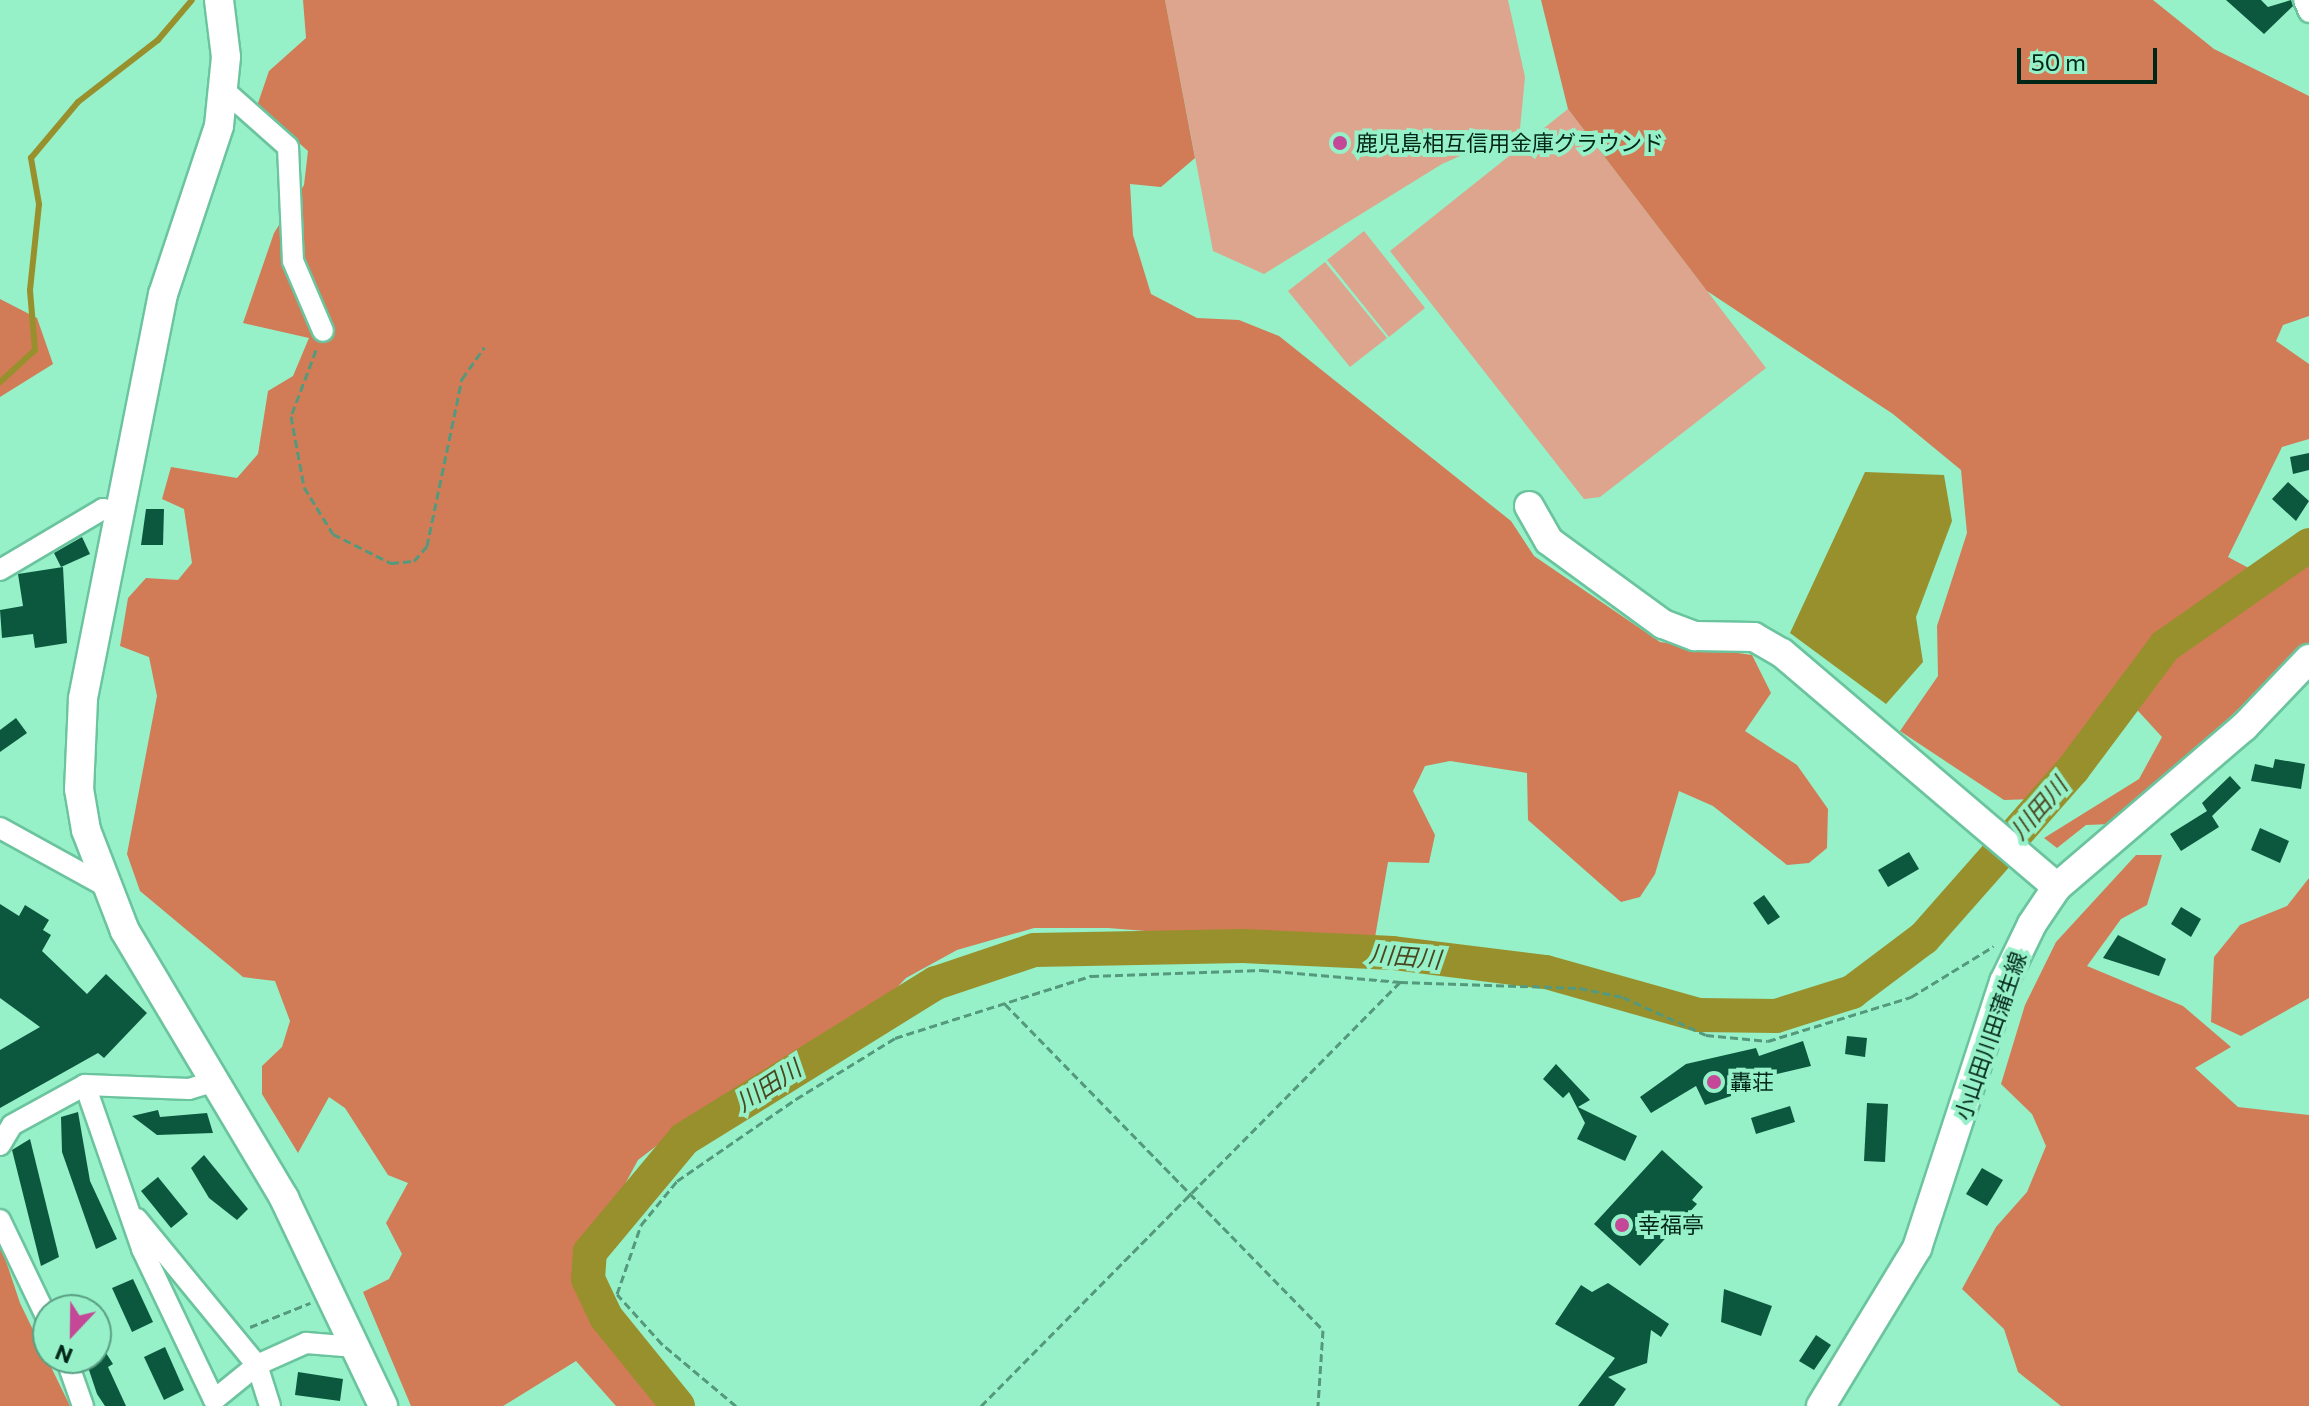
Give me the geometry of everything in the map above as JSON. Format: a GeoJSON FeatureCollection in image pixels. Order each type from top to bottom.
{"type":"FeatureCollection","features":[{"type":"Feature","properties":{"kind":"street"},"geometry":{"type":"LineString","coordinates":[[219,0],[225,91],[175,242],[119,512],[79,747],[86,830],[105,886],[149,974],[216,1081],[356,1347],[383,1406]]}},
{"type":"Feature","properties":{"kind":"street"},"geometry":{"type":"LineString","coordinates":[[2304,0],[2309,12]]}},
{"type":"Feature","properties":{"kind":"street"},"geometry":{"type":"LineString","coordinates":[[225,91],[288,147],[293,261],[323,331]]}},
{"type":"Feature","properties":{"kind":"street"},"geometry":{"type":"LineString","coordinates":[[1529,506],[1549,541],[1663,624],[1695,636],[1754,637],[1782,653],[2050,881]]}},
{"type":"Feature","properties":{"kind":"street"},"geometry":{"type":"LineString","coordinates":[[0,570],[103,509],[119,512]]}},
{"type":"Feature","properties":{"kind":"street","name":"小山田川田蒲生線"},"geometry":{"type":"LineString","coordinates":[[1821,1406],[1917,1248],[2004,982],[2050,881],[2244,727],[2309,659]]}},
{"type":"Feature","properties":{"kind":"street"},"geometry":{"type":"LineString","coordinates":[[0,828],[105,886]]}},
{"type":"Feature","properties":{"kind":"street"},"geometry":{"type":"LineString","coordinates":[[0,1145],[12,1125],[85,1085],[189,1089],[216,1081]]}},
{"type":"Feature","properties":{"kind":"street"},"geometry":{"type":"LineString","coordinates":[[85,1085],[129,1210],[210,1403],[257,1365],[306,1343],[356,1347]]}},
{"type":"Feature","properties":{"kind":"street"},"geometry":{"type":"LineString","coordinates":[[129,1210],[257,1365],[270,1406]]}},
{"type":"Feature","properties":{"kind":"street"},"geometry":{"type":"LineString","coordinates":[[0,1220],[36,1294]]}},
{"type":"Feature","properties":{"kind":"street"},"geometry":{"type":"LineString","coordinates":[[72,1374],[83,1406]]}},
{"type":"Feature","properties":{"kind":"path"},"geometry":{"type":"LineString","coordinates":[[323,331],[291,416],[304,487],[333,534],[391,563],[414,561],[427,546],[462,379],[484,347]]}},
{"type":"Feature","properties":{"kind":"path"},"geometry":{"type":"LineString","coordinates":[[736,1406],[662,1344],[617,1294],[641,1225],[677,1181],[895,1038],[1091,976],[1261,970],[1400,982],[1579,988],[1623,997],[1706,1035],[1768,1041],[1911,997],[2032,924]]}},
{"type":"Feature","properties":{"kind":"path"},"geometry":{"type":"LineString","coordinates":[[981,1406],[1191,1197],[1400,982]]}},
{"type":"Feature","properties":{"kind":"path"},"geometry":{"type":"LineString","coordinates":[[1004,1003],[1323,1330],[1318,1406]]}},
{"type":"Feature","properties":{"kind":"path"},"geometry":{"type":"LineString","coordinates":[[231,1334],[329,1295]]}},
{"type":"Feature","properties":{"kind":"shaded area"},"geometry":{"type":"Polygon","coordinates":[[[303,0],[1165,0],[1195,158],[1161,187],[1130,184],[1133,235],[1151,294],[1197,318],[1239,320],[1279,336],[1511,521],[1534,556],[1660,642],[1752,655],[1771,693],[1745,731],[1797,765],[1828,809],[1827,848],[1809,863],[1787,865],[1713,806],[1679,791],[1655,874],[1640,897],[1621,902],[1528,820],[1527,773],[1450,761],[1425,766],[1413,791],[1435,835],[1429,863],[1388,862],[1373,949],[1108,928],[1034,928],[957,950],[906,978],[826,1062],[706,1108],[638,1160],[598,1234],[592,1289],[603,1328],[692,1406],[616,1406],[576,1361],[503,1406],[411,1406],[363,1292],[389,1279],[402,1254],[386,1223],[408,1183],[388,1175],[345,1108],[329,1097],[298,1153],[262,1094],[262,1066],[282,1047],[290,1021],[275,981],[243,977],[140,891],[127,854],[157,696],[149,657],[120,646],[128,598],[146,578],[178,580],[192,563],[184,509],[162,499],[171,467],[237,478],[258,454],[268,391],[293,376],[309,338],[243,323],[274,233],[304,185],[308,151],[257,106],[269,71],[306,38],[303,0]]]}},
{"type":"Feature","properties":{"kind":"shaded area","name":"鹿児島相互信用金庫グラウンド"},"geometry":{"type":"Polygon","coordinates":[[[1165,0],[1508,0],[1525,77],[1520,129],[1442,164],[1264,274],[1213,251],[1165,0]]]}},
{"type":"Feature","properties":{"kind":"shaded area"},"geometry":{"type":"Polygon","coordinates":[[[1541,0],[2153,0],[2214,49],[2309,96],[2309,316],[2283,325],[2276,341],[2309,364],[2309,439],[2282,447],[2228,557],[2279,584],[2309,559],[2309,645],[2112,824],[2086,825],[2057,848],[2044,838],[2139,779],[2162,737],[2118,689],[2100,758],[2061,798],[2004,800],[1900,731],[1938,676],[1937,626],[1967,533],[1961,470],[1893,414],[1707,291],[1568,109],[1541,0]]]}},
{"type":"Feature","properties":{"kind":"shaded area"},"geometry":{"type":"Polygon","coordinates":[[[1568,109],[1766,368],[1600,497],[1584,499],[1390,251],[1568,109]]]}},
{"type":"Feature","properties":{"kind":"shaded area"},"geometry":{"type":"Polygon","coordinates":[[[1364,231],[1425,308],[1389,337],[1327,260],[1364,231]]]}},
{"type":"Feature","properties":{"kind":"shaded area"},"geometry":{"type":"Polygon","coordinates":[[[1325,262],[1387,338],[1350,367],[1288,291],[1325,262]]]}},
{"type":"Feature","properties":{"kind":"shaded area"},"geometry":{"type":"Polygon","coordinates":[[[0,299],[37,318],[53,364],[0,397],[0,299]]]}},
{"type":"Feature","properties":{"kind":"shaded area"},"geometry":{"type":"Polygon","coordinates":[[[1865,472],[1944,475],[1952,521],[1916,617],[1923,662],[1886,704],[1790,633],[1865,472]]]}},
{"type":"Feature","properties":{"kind":"shaded area"},"geometry":{"type":"Polygon","coordinates":[[[2136,855],[2162,855],[2147,905],[2121,919],[2087,966],[2183,1006],[2231,1047],[2195,1068],[2238,1107],[2309,1115],[2309,1406],[2061,1406],[2018,1372],[2004,1329],[1962,1289],[1996,1227],[2027,1192],[2046,1146],[2032,1114],[2001,1084],[2025,1005],[2056,942],[2136,855]]]}},
{"type":"Feature","properties":{"kind":"shaded area"},"geometry":{"type":"Polygon","coordinates":[[[2309,878],[2309,998],[2241,1036],[2211,1022],[2214,957],[2240,925],[2287,906],[2309,878]]]}},
{"type":"Feature","properties":{"kind":"shaded area"},"geometry":{"type":"Polygon","coordinates":[[[0,1243],[20,1303],[32,1328],[32,1374],[54,1374],[70,1406],[0,1406],[0,1243]]]}},
{"type":"Feature","properties":{"kind":"building"},"geometry":{"type":"Polygon","coordinates":[[[2226,0],[2261,0],[2268,7],[2291,0],[2293,6],[2264,34],[2226,0]]]}},
{"type":"Feature","properties":{"kind":"building"},"geometry":{"type":"Polygon","coordinates":[[[2309,453],[2309,470],[2293,474],[2290,457],[2309,453]]]}},
{"type":"Feature","properties":{"kind":"building"},"geometry":{"type":"Polygon","coordinates":[[[2288,482],[2309,501],[2296,521],[2272,499],[2288,482]]]}},
{"type":"Feature","properties":{"kind":"building"},"geometry":{"type":"Polygon","coordinates":[[[146,509],[164,509],[163,545],[141,545],[146,509]]]}},
{"type":"Feature","properties":{"kind":"building"},"geometry":{"type":"Polygon","coordinates":[[[82,537],[90,554],[61,567],[54,553],[82,537]]]}},
{"type":"Feature","properties":{"kind":"building"},"geometry":{"type":"Polygon","coordinates":[[[63,567],[67,643],[35,648],[33,634],[2,638],[0,610],[23,606],[18,574],[63,567]]]}},
{"type":"Feature","properties":{"kind":"building"},"geometry":{"type":"Polygon","coordinates":[[[16,718],[27,733],[0,752],[0,730],[16,718]]]}},
{"type":"Feature","properties":{"kind":"building"},"geometry":{"type":"Polygon","coordinates":[[[2275,759],[2305,764],[2301,789],[2251,781],[2255,764],[2273,768],[2275,759]]]}},
{"type":"Feature","properties":{"kind":"building"},"geometry":{"type":"Polygon","coordinates":[[[2230,776],[2241,788],[2212,816],[2219,827],[2181,851],[2170,834],[2207,811],[2202,803],[2230,776]]]}},
{"type":"Feature","properties":{"kind":"building"},"geometry":{"type":"Polygon","coordinates":[[[2260,828],[2289,841],[2280,863],[2251,850],[2260,828]]]}},
{"type":"Feature","properties":{"kind":"building"},"geometry":{"type":"Polygon","coordinates":[[[1909,852],[1919,869],[1888,887],[1878,870],[1909,852]]]}},
{"type":"Feature","properties":{"kind":"building"},"geometry":{"type":"Polygon","coordinates":[[[1764,895],[1780,917],[1768,925],[1753,903],[1764,895]]]}},
{"type":"Feature","properties":{"kind":"building"},"geometry":{"type":"Polygon","coordinates":[[[0,904],[19,916],[25,905],[49,920],[43,930],[51,935],[42,951],[87,994],[106,974],[147,1013],[104,1058],[98,1053],[0,1108],[0,1050],[40,1027],[0,998],[0,904]]]}},
{"type":"Feature","properties":{"kind":"building"},"geometry":{"type":"Polygon","coordinates":[[[2181,907],[2201,919],[2191,937],[2171,924],[2181,907]]]}},
{"type":"Feature","properties":{"kind":"building"},"geometry":{"type":"Polygon","coordinates":[[[2118,935],[2166,959],[2159,976],[2103,958],[2118,935]]]}},
{"type":"Feature","properties":{"kind":"building"},"geometry":{"type":"Polygon","coordinates":[[[1847,1036],[1867,1038],[1865,1057],[1845,1054],[1847,1036]]]}},
{"type":"Feature","properties":{"kind":"building"},"geometry":{"type":"Polygon","coordinates":[[[1803,1041],[1811,1066],[1731,1085],[1734,1095],[1705,1105],[1696,1086],[1651,1113],[1640,1097],[1686,1064],[1756,1048],[1759,1056],[1803,1041]]]}},
{"type":"Feature","properties":{"kind":"building"},"geometry":{"type":"Polygon","coordinates":[[[1556,1064],[1590,1100],[1578,1107],[1637,1136],[1625,1161],[1577,1139],[1585,1123],[1569,1092],[1563,1098],[1543,1079],[1556,1064]]]}},
{"type":"Feature","properties":{"kind":"building"},"geometry":{"type":"Polygon","coordinates":[[[1867,1103],[1888,1104],[1885,1162],[1864,1161],[1867,1103]]]}},
{"type":"Feature","properties":{"kind":"building"},"geometry":{"type":"Polygon","coordinates":[[[1790,1106],[1795,1122],[1756,1134],[1751,1118],[1790,1106]]]}},
{"type":"Feature","properties":{"kind":"building"},"geometry":{"type":"Polygon","coordinates":[[[158,1110],[160,1117],[207,1113],[213,1133],[157,1135],[132,1116],[158,1110]]]}},
{"type":"Feature","properties":{"kind":"building"},"geometry":{"type":"Polygon","coordinates":[[[78,1112],[90,1181],[117,1239],[96,1249],[62,1152],[61,1117],[78,1112]]]}},
{"type":"Feature","properties":{"kind":"building"},"geometry":{"type":"Polygon","coordinates":[[[30,1139],[59,1257],[41,1266],[12,1150],[30,1139]]]}},
{"type":"Feature","properties":{"kind":"building"},"geometry":{"type":"Polygon","coordinates":[[[1662,1150],[1703,1187],[1692,1200],[1697,1204],[1640,1266],[1594,1224],[1662,1150]]]}},
{"type":"Feature","properties":{"kind":"building"},"geometry":{"type":"Polygon","coordinates":[[[204,1155],[248,1209],[237,1220],[209,1198],[191,1168],[204,1155]]]}},
{"type":"Feature","properties":{"kind":"building"},"geometry":{"type":"Polygon","coordinates":[[[1982,1168],[2003,1180],[1987,1206],[1966,1194],[1982,1168]]]}},
{"type":"Feature","properties":{"kind":"building"},"geometry":{"type":"Polygon","coordinates":[[[158,1177],[188,1214],[171,1228],[141,1191],[158,1177]]]}},
{"type":"Feature","properties":{"kind":"building"},"geometry":{"type":"Polygon","coordinates":[[[133,1279],[153,1322],[132,1332],[112,1288],[133,1279]]]}},
{"type":"Feature","properties":{"kind":"building"},"geometry":{"type":"Polygon","coordinates":[[[1608,1283],[1669,1324],[1661,1337],[1651,1330],[1647,1363],[1608,1377],[1626,1389],[1614,1406],[1578,1406],[1615,1358],[1555,1324],[1581,1285],[1592,1292],[1608,1283]]]}},
{"type":"Feature","properties":{"kind":"building"},"geometry":{"type":"Polygon","coordinates":[[[1724,1289],[1772,1306],[1761,1336],[1721,1322],[1724,1289]]]}},
{"type":"Feature","properties":{"kind":"building"},"geometry":{"type":"Polygon","coordinates":[[[1816,1335],[1831,1345],[1814,1370],[1799,1361],[1816,1335]]]}},
{"type":"Feature","properties":{"kind":"building"},"geometry":{"type":"Polygon","coordinates":[[[165,1347],[184,1390],[164,1400],[144,1357],[165,1347]]]}},
{"type":"Feature","properties":{"kind":"building"},"geometry":{"type":"Polygon","coordinates":[[[298,1372],[343,1379],[340,1401],[295,1395],[298,1372]]]}},
{"type":"Feature","properties":{"kind":"building"},"geometry":{"type":"Polygon","coordinates":[[[90,1374],[111,1374],[126,1406],[105,1406],[90,1374]]]}},
{"type":"Feature","properties":{"kind":"waterway"},"geometry":{"type":"LineString","coordinates":[[0,382],[35,350],[30,290],[39,204],[31,158],[78,102],[158,40],[192,0]]}},
{"type":"Feature","properties":{"kind":"waterway","name":"川田川"},"geometry":{"type":"LineString","coordinates":[[678,1406],[606,1317],[588,1279],[590,1252],[684,1139],[936,983],[1034,950],[1243,946],[1393,953],[1546,972],[1699,1015],[1776,1016],[1852,992],[1924,938],[2073,769],[2165,646],[2309,545]]}},
{"type":"Feature","properties":{"kind":"place","name":"鹿児島相互信用金庫グラウンド"},"geometry":{"type":"Point","coordinates":[1340,143]}},
{"type":"Feature","properties":{"kind":"place","name":"轟荘"},"geometry":{"type":"Point","coordinates":[1714,1082]}},
{"type":"Feature","properties":{"kind":"place","name":"幸福亭"},"geometry":{"type":"Point","coordinates":[1622,1225]}}]}
